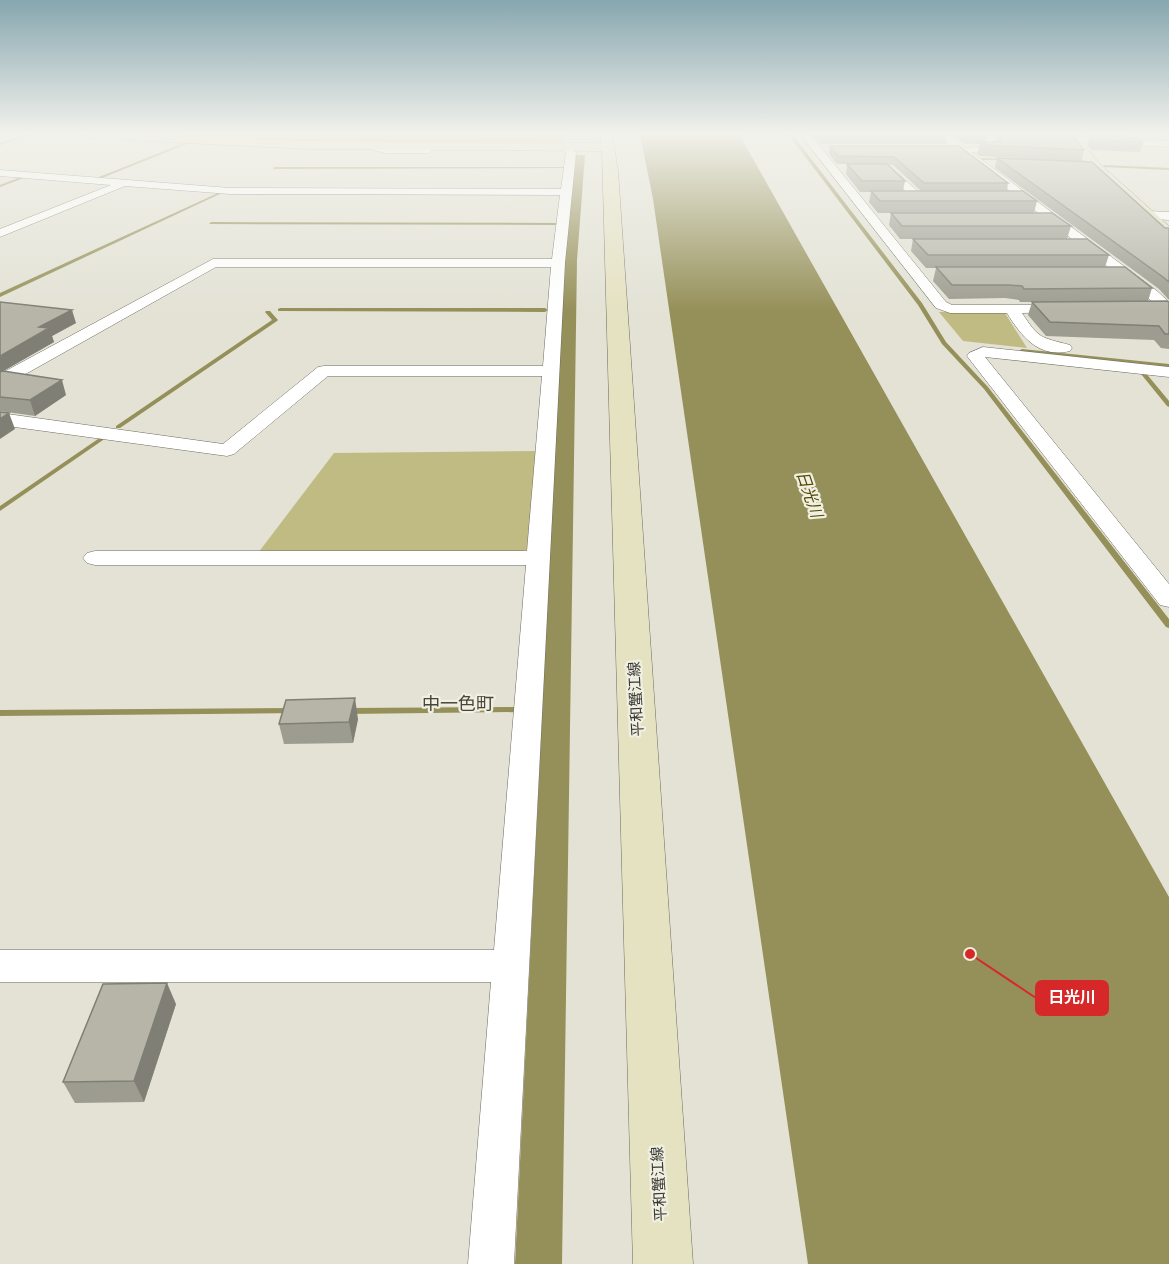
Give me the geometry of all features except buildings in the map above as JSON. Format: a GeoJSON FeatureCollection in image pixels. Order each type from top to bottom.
{"type":"FeatureCollection","features":[{"type":"Feature","properties":{"kind":"main road","name":"平和蟹江線"},"geometry":{"type":"LineString","coordinates":[[612,193],[663,1264]]}},
{"type":"Feature","properties":{"kind":"main road"},"geometry":{"type":"LineString","coordinates":[[1123,193],[1169,235]]}},
{"type":"Feature","properties":{"kind":"street"},"geometry":{"type":"LineString","coordinates":[[0,233],[100,193]]}},
{"type":"Feature","properties":{"kind":"street"},"geometry":{"type":"LineString","coordinates":[[491,1264],[558,263],[567,193]]}},
{"type":"Feature","properties":{"kind":"street"},"geometry":{"type":"LineString","coordinates":[[852,193],[878,219],[893,245],[942,305],[950,309],[1083,308]]}},
{"type":"Feature","properties":{"kind":"street"},"geometry":{"type":"LineString","coordinates":[[896,197],[923,197],[918,193]]}},
{"type":"Feature","properties":{"kind":"street"},"geometry":{"type":"LineString","coordinates":[[1018,193],[1168,304]]}},
{"type":"Feature","properties":{"kind":"street"},"geometry":{"type":"LineString","coordinates":[[854,197],[875,197]]}},
{"type":"Feature","properties":{"kind":"street"},"geometry":{"type":"LineString","coordinates":[[999,197],[1023,197]]}},
{"type":"Feature","properties":{"kind":"street"},"geometry":{"type":"LineString","coordinates":[[1147,215],[1169,216]]}},
{"type":"Feature","properties":{"kind":"street"},"geometry":{"type":"LineString","coordinates":[[1028,219],[1052,219]]}},
{"type":"Feature","properties":{"kind":"street"},"geometry":{"type":"LineString","coordinates":[[893,245],[915,245]]}},
{"type":"Feature","properties":{"kind":"street"},"geometry":{"type":"LineString","coordinates":[[1064,245],[1087,245]]}},
{"type":"Feature","properties":{"kind":"street"},"geometry":{"type":"LineString","coordinates":[[0,381],[213,263],[558,263]]}},
{"type":"Feature","properties":{"kind":"street"},"geometry":{"type":"LineString","coordinates":[[916,274],[939,274]]}},
{"type":"Feature","properties":{"kind":"street"},"geometry":{"type":"LineString","coordinates":[[1102,274],[1125,274]]}},
{"type":"Feature","properties":{"kind":"street"},"geometry":{"type":"LineString","coordinates":[[1142,308],[1168,304]]}},
{"type":"Feature","properties":{"kind":"street"},"geometry":{"type":"LineString","coordinates":[[1011,308],[1034,341],[1042,346],[1169,358]]}},
{"type":"Feature","properties":{"kind":"street"},"geometry":{"type":"LineString","coordinates":[[1169,372],[983,352],[975,356],[1169,600]]}},
{"type":"Feature","properties":{"kind":"street"},"geometry":{"type":"LineString","coordinates":[[0,419],[227,450],[324,370],[551,371]]}},
{"type":"Feature","properties":{"kind":"street"},"geometry":{"type":"LineString","coordinates":[[95,558],[538,558]]}},
{"type":"Feature","properties":{"kind":"street"},"geometry":{"type":"LineString","coordinates":[[0,966],[511,966]]}},
{"type":"Feature","properties":{"kind":"shaded area"},"geometry":{"type":"Polygon","coordinates":[[[996,311],[1005,313],[1027,348],[963,341],[939,312],[996,311]]]}},
{"type":"Feature","properties":{"kind":"shaded area"},"geometry":{"type":"Polygon","coordinates":[[[537,451],[528,549],[516,554],[258,553],[334,453],[537,451]]]}},
{"type":"Feature","properties":{"kind":"water"},"geometry":{"type":"Polygon","coordinates":[[[572,193],[582,193],[577,260],[562,1264],[515,1264],[564,269],[572,193]]]}},
{"type":"Feature","properties":{"kind":"water"},"geometry":{"type":"Polygon","coordinates":[[[652,193],[772,193],[1169,897],[1169,1264],[808,1264],[652,193]]]}},
{"type":"Feature","properties":{"kind":"waterway"},"geometry":{"type":"LineString","coordinates":[[0,295],[220,193]]}},
{"type":"Feature","properties":{"kind":"waterway"},"geometry":{"type":"LineString","coordinates":[[835,193],[920,304],[944,343],[986,388],[1169,625]]}},
{"type":"Feature","properties":{"kind":"waterway"},"geometry":{"type":"LineString","coordinates":[[211,223],[555,224]]}},
{"type":"Feature","properties":{"kind":"waterway"},"geometry":{"type":"LineString","coordinates":[[280,310],[545,310]]}},
{"type":"Feature","properties":{"kind":"waterway"},"geometry":{"type":"LineString","coordinates":[[118,427],[275,320],[268,312]]}},
{"type":"Feature","properties":{"kind":"waterway"},"geometry":{"type":"LineString","coordinates":[[1022,351],[1169,366]]}},
{"type":"Feature","properties":{"kind":"waterway"},"geometry":{"type":"LineString","coordinates":[[1143,373],[1169,405]]}},
{"type":"Feature","properties":{"kind":"waterway"},"geometry":{"type":"LineString","coordinates":[[0,509],[101,439]]}},
{"type":"Feature","properties":{"kind":"waterway"},"geometry":{"type":"LineString","coordinates":[[347,711],[515,710]]}},
{"type":"Feature","properties":{"kind":"waterway"},"geometry":{"type":"LineString","coordinates":[[0,713],[295,711]]}},
{"type":"Feature","properties":{"kind":"place","name":"日光川"},"geometry":{"type":"Point","coordinates":[970,954]}},
{"type":"Feature","properties":{"kind":"district","name":"中一色町"},"geometry":{"type":"Point","coordinates":[458,704]}}]}
